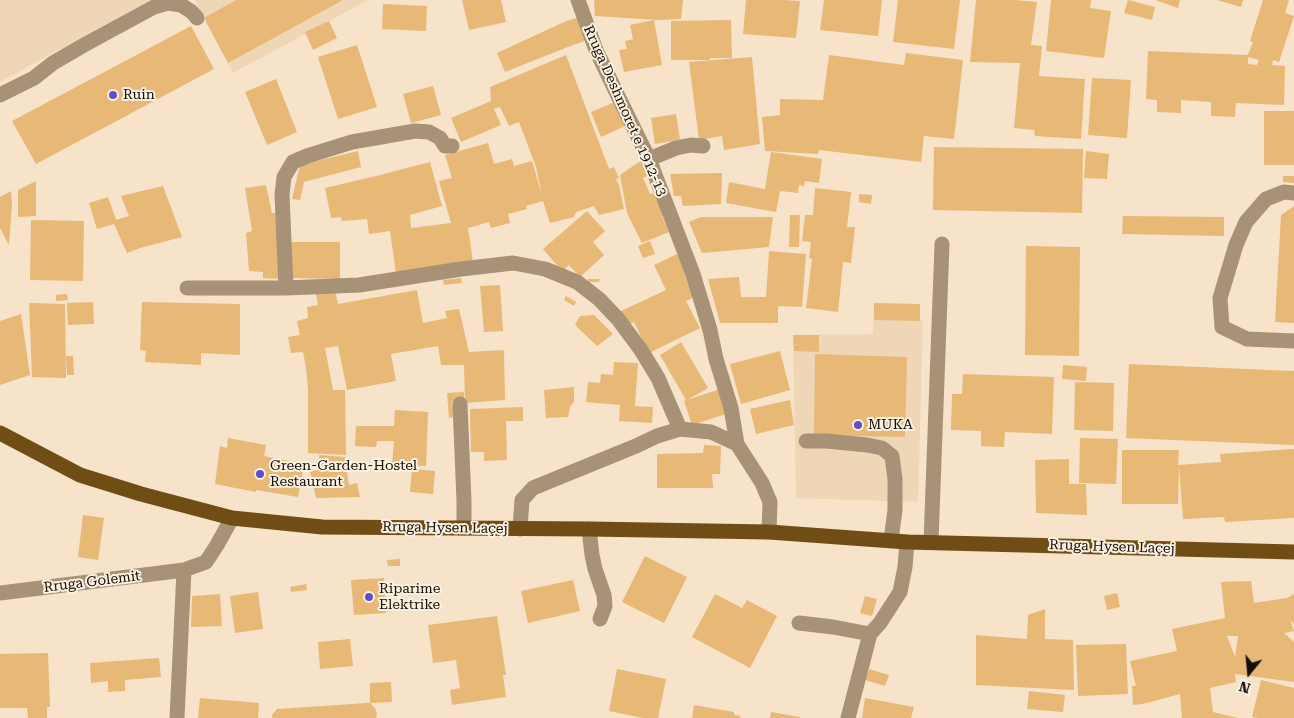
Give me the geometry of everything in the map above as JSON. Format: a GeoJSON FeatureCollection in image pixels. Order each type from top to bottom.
{"type":"FeatureCollection","features":[{"type":"Feature","properties":{"kind":"main road","name":"Rruga Hysen Laçej"},"geometry":{"type":"LineString","coordinates":[[0,433],[80,475],[141,494],[232,518],[322,527],[769,532],[907,542],[1294,552]]}},
{"type":"Feature","properties":{"kind":"street","name":"Rruga Deshmoret e 1912-13"},"geometry":{"type":"LineString","coordinates":[[578,0],[596,50],[649,158],[693,274],[731,408],[737,444],[762,482],[770,502],[769,532]]}},
{"type":"Feature","properties":{"kind":"street"},"geometry":{"type":"LineString","coordinates":[[0,95],[34,78],[53,63],[154,7],[168,4],[181,5],[192,12],[197,18]]}},
{"type":"Feature","properties":{"kind":"street"},"geometry":{"type":"LineString","coordinates":[[286,288],[282,196],[284,177],[293,162],[306,156],[352,142],[415,132],[429,132],[440,138],[445,146],[452,146]]}},
{"type":"Feature","properties":{"kind":"street"},"geometry":{"type":"LineString","coordinates":[[649,158],[676,148],[691,145],[703,146]]}},
{"type":"Feature","properties":{"kind":"street"},"geometry":{"type":"LineString","coordinates":[[1294,193],[1284,192],[1266,199],[1246,222],[1236,245],[1220,298],[1222,327],[1247,339],[1294,341]]}},
{"type":"Feature","properties":{"kind":"street"},"geometry":{"type":"LineString","coordinates":[[931,542],[942,244]]}},
{"type":"Feature","properties":{"kind":"street"},"geometry":{"type":"LineString","coordinates":[[187,288],[286,288],[359,285],[461,269],[513,264],[545,269],[577,282],[599,299],[618,319],[641,350],[658,378],[680,429]]}},
{"type":"Feature","properties":{"kind":"street"},"geometry":{"type":"LineString","coordinates":[[460,404],[464,528]]}},
{"type":"Feature","properties":{"kind":"street"},"geometry":{"type":"LineString","coordinates":[[520,529],[522,500],[533,488],[657,436],[680,429],[711,432],[737,444]]}},
{"type":"Feature","properties":{"kind":"street"},"geometry":{"type":"LineString","coordinates":[[806,441],[867,445],[882,448],[892,456],[895,479],[891,540]]}},
{"type":"Feature","properties":{"kind":"street","name":"Rruga Golemit"},"geometry":{"type":"LineString","coordinates":[[0,593],[184,570],[206,562],[232,518]]}},
{"type":"Feature","properties":{"kind":"street"},"geometry":{"type":"LineString","coordinates":[[589,529],[595,570],[604,595],[605,606],[600,619]]}},
{"type":"Feature","properties":{"kind":"street"},"geometry":{"type":"LineString","coordinates":[[848,718],[870,634],[880,623],[900,592],[907,542]]}},
{"type":"Feature","properties":{"kind":"street"},"geometry":{"type":"LineString","coordinates":[[178,718],[184,570]]}},
{"type":"Feature","properties":{"kind":"street"},"geometry":{"type":"LineString","coordinates":[[799,623],[833,626],[870,634]]}},
{"type":"Feature","properties":{"kind":"shaded area"},"geometry":{"type":"Polygon","coordinates":[[[0,0],[150,0],[0,82],[0,0]]]}},
{"type":"Feature","properties":{"kind":"shaded area"},"geometry":{"type":"Polygon","coordinates":[[[195,0],[368,0],[233,73],[195,0]]]}},
{"type":"Feature","properties":{"kind":"shaded area","name":"MUKA"},"geometry":{"type":"Polygon","coordinates":[[[874,303],[923,321],[918,502],[796,498],[793,335],[873,334],[874,303]]]}},
{"type":"Feature","properties":{"kind":"building"},"geometry":{"type":"Polygon","coordinates":[[[236,0],[343,0],[228,63],[204,18],[236,0]]]}},
{"type":"Feature","properties":{"kind":"building"},"geometry":{"type":"Polygon","coordinates":[[[462,0],[501,0],[506,22],[469,30],[462,0]]]}},
{"type":"Feature","properties":{"kind":"building"},"geometry":{"type":"Polygon","coordinates":[[[594,0],[683,0],[681,19],[658,20],[595,16],[594,0]]]}},
{"type":"Feature","properties":{"kind":"building"},"geometry":{"type":"Polygon","coordinates":[[[746,0],[800,1],[796,38],[743,34],[746,0]]]}},
{"type":"Feature","properties":{"kind":"building"},"geometry":{"type":"Polygon","coordinates":[[[824,0],[882,0],[878,36],[820,30],[824,0]]]}},
{"type":"Feature","properties":{"kind":"building"},"geometry":{"type":"Polygon","coordinates":[[[898,0],[960,0],[954,49],[893,42],[898,0]]]}},
{"type":"Feature","properties":{"kind":"building"},"geometry":{"type":"Polygon","coordinates":[[[976,0],[1037,2],[1031,45],[1042,46],[1039,76],[1085,79],[1081,139],[1035,136],[1034,130],[1014,128],[1020,63],[970,62],[976,0]]]}},
{"type":"Feature","properties":{"kind":"building"},"geometry":{"type":"Polygon","coordinates":[[[1051,0],[1091,0],[1090,8],[1111,11],[1104,58],[1046,51],[1051,0]]]}},
{"type":"Feature","properties":{"kind":"building"},"geometry":{"type":"Polygon","coordinates":[[[1128,0],[1155,7],[1152,20],[1124,13],[1128,0]]]}},
{"type":"Feature","properties":{"kind":"building"},"geometry":{"type":"Polygon","coordinates":[[[1155,0],[1180,0],[1178,8],[1155,0]]]}},
{"type":"Feature","properties":{"kind":"building"},"geometry":{"type":"Polygon","coordinates":[[[1217,0],[1243,0],[1241,7],[1217,0]]]}},
{"type":"Feature","properties":{"kind":"building"},"geometry":{"type":"Polygon","coordinates":[[[1263,0],[1289,0],[1285,13],[1294,16],[1279,62],[1273,60],[1272,65],[1285,66],[1284,105],[1236,103],[1235,117],[1211,116],[1211,102],[1181,100],[1181,113],[1157,112],[1157,100],[1146,99],[1148,51],[1248,55],[1253,42],[1250,41],[1263,0]],[[1248,57],[1248,64],[1257,65],[1259,60],[1248,57]]]}},
{"type":"Feature","properties":{"kind":"building"},"geometry":{"type":"Polygon","coordinates":[[[383,4],[427,6],[426,31],[382,29],[383,4]]]}},
{"type":"Feature","properties":{"kind":"building"},"geometry":{"type":"Polygon","coordinates":[[[579,17],[588,40],[505,72],[497,53],[579,17]]]}},
{"type":"Feature","properties":{"kind":"building"},"geometry":{"type":"Polygon","coordinates":[[[654,20],[662,65],[624,72],[619,50],[627,49],[625,41],[633,39],[630,25],[654,20]]]}},
{"type":"Feature","properties":{"kind":"building"},"geometry":{"type":"Polygon","coordinates":[[[731,20],[732,58],[671,60],[671,21],[731,20]]]}},
{"type":"Feature","properties":{"kind":"building"},"geometry":{"type":"Polygon","coordinates":[[[329,21],[337,38],[313,50],[305,32],[329,21]]]}},
{"type":"Feature","properties":{"kind":"building","name":"Ruin"},"geometry":{"type":"Polygon","coordinates":[[[191,26],[214,69],[36,164],[12,121],[191,26]]]}},
{"type":"Feature","properties":{"kind":"building"},"geometry":{"type":"Polygon","coordinates":[[[357,45],[377,107],[338,119],[318,57],[357,45]]]}},
{"type":"Feature","properties":{"kind":"building"},"geometry":{"type":"Polygon","coordinates":[[[906,53],[963,60],[954,139],[924,136],[921,162],[819,150],[818,154],[765,151],[762,117],[780,115],[780,99],[823,100],[829,55],[904,65],[906,53]]]}},
{"type":"Feature","properties":{"kind":"building"},"geometry":{"type":"Polygon","coordinates":[[[566,55],[609,169],[614,167],[619,178],[616,179],[624,209],[599,215],[594,206],[576,212],[574,217],[550,223],[543,201],[526,206],[527,209],[508,214],[510,223],[491,228],[489,222],[468,228],[473,262],[396,273],[390,231],[369,234],[367,219],[342,221],[341,217],[331,218],[325,188],[430,162],[442,206],[410,215],[411,228],[451,223],[439,181],[452,178],[445,155],[488,143],[494,164],[512,159],[514,166],[532,161],[542,195],[536,167],[519,122],[509,126],[500,107],[494,109],[501,125],[461,142],[451,118],[491,101],[490,87],[566,55]]]}},
{"type":"Feature","properties":{"kind":"building"},"geometry":{"type":"Polygon","coordinates":[[[752,57],[760,144],[724,150],[722,136],[699,140],[689,62],[752,57]]]}},
{"type":"Feature","properties":{"kind":"building"},"geometry":{"type":"Polygon","coordinates":[[[1092,78],[1131,80],[1127,138],[1088,135],[1092,78]]]}},
{"type":"Feature","properties":{"kind":"building"},"geometry":{"type":"Polygon","coordinates":[[[276,79],[297,132],[267,145],[245,92],[276,79]]]}},
{"type":"Feature","properties":{"kind":"building"},"geometry":{"type":"Polygon","coordinates":[[[433,86],[441,115],[411,123],[403,94],[433,86]]]}},
{"type":"Feature","properties":{"kind":"building"},"geometry":{"type":"Polygon","coordinates":[[[615,102],[625,126],[601,137],[591,112],[615,102]]]}},
{"type":"Feature","properties":{"kind":"building"},"geometry":{"type":"Polygon","coordinates":[[[1264,111],[1294,111],[1294,165],[1264,165],[1264,111]]]}},
{"type":"Feature","properties":{"kind":"building"},"geometry":{"type":"Polygon","coordinates":[[[676,114],[680,140],[655,144],[651,118],[676,114]]]}},
{"type":"Feature","properties":{"kind":"building"},"geometry":{"type":"Polygon","coordinates":[[[934,147],[1083,149],[1082,213],[933,210],[934,147]]]}},
{"type":"Feature","properties":{"kind":"building"},"geometry":{"type":"Polygon","coordinates":[[[358,151],[361,167],[304,182],[300,200],[292,199],[300,165],[358,151]]]}},
{"type":"Feature","properties":{"kind":"building"},"geometry":{"type":"Polygon","coordinates":[[[1086,151],[1109,154],[1107,179],[1084,178],[1086,151]]]}},
{"type":"Feature","properties":{"kind":"building"},"geometry":{"type":"Polygon","coordinates":[[[771,152],[822,159],[819,183],[805,181],[804,186],[799,185],[798,193],[780,191],[776,212],[726,203],[729,182],[765,189],[771,152]]]}},
{"type":"Feature","properties":{"kind":"building"},"geometry":{"type":"Polygon","coordinates":[[[642,160],[649,175],[643,178],[650,194],[657,191],[667,214],[662,216],[669,232],[642,243],[627,213],[620,175],[642,160]]]}},
{"type":"Feature","properties":{"kind":"building"},"geometry":{"type":"Polygon","coordinates":[[[722,173],[721,204],[683,206],[681,196],[674,196],[670,174],[722,173]]]}},
{"type":"Feature","properties":{"kind":"building"},"geometry":{"type":"Polygon","coordinates":[[[1283,176],[1294,176],[1294,183],[1283,182],[1283,176]]]}},
{"type":"Feature","properties":{"kind":"building"},"geometry":{"type":"Polygon","coordinates":[[[36,181],[36,216],[18,217],[18,190],[36,181]]]}},
{"type":"Feature","properties":{"kind":"building"},"geometry":{"type":"Polygon","coordinates":[[[266,185],[272,213],[276,213],[280,279],[263,278],[263,272],[249,271],[246,233],[252,231],[245,188],[266,185]]]}},
{"type":"Feature","properties":{"kind":"building"},"geometry":{"type":"Polygon","coordinates":[[[163,186],[182,237],[127,253],[114,224],[97,229],[89,203],[108,197],[116,220],[129,216],[121,196],[163,186]]]}},
{"type":"Feature","properties":{"kind":"building"},"geometry":{"type":"Polygon","coordinates":[[[815,188],[851,192],[847,227],[855,227],[851,263],[843,262],[838,312],[806,308],[812,259],[809,258],[811,242],[802,241],[805,215],[813,215],[815,188]]]}},
{"type":"Feature","properties":{"kind":"building"},"geometry":{"type":"Polygon","coordinates":[[[11,191],[12,205],[9,245],[0,228],[0,197],[11,191]]]}},
{"type":"Feature","properties":{"kind":"building"},"geometry":{"type":"Polygon","coordinates":[[[859,194],[872,195],[871,204],[859,202],[859,194]]]}},
{"type":"Feature","properties":{"kind":"building"},"geometry":{"type":"Polygon","coordinates":[[[1294,206],[1294,323],[1275,322],[1281,215],[1294,206]]]}},
{"type":"Feature","properties":{"kind":"building"},"geometry":{"type":"Polygon","coordinates":[[[587,211],[605,231],[593,242],[604,255],[580,277],[569,265],[562,271],[543,249],[587,211]]]}},
{"type":"Feature","properties":{"kind":"building"},"geometry":{"type":"Polygon","coordinates":[[[790,215],[800,215],[799,247],[789,247],[790,215]]]}},
{"type":"Feature","properties":{"kind":"building"},"geometry":{"type":"Polygon","coordinates":[[[1123,216],[1224,217],[1224,236],[1122,234],[1123,216]]]}},
{"type":"Feature","properties":{"kind":"building"},"geometry":{"type":"Polygon","coordinates":[[[701,217],[773,217],[769,247],[702,253],[689,222],[701,217]]]}},
{"type":"Feature","properties":{"kind":"building"},"geometry":{"type":"Polygon","coordinates":[[[31,220],[84,221],[83,281],[30,280],[31,220]]]}},
{"type":"Feature","properties":{"kind":"building"},"geometry":{"type":"Polygon","coordinates":[[[650,241],[655,254],[643,258],[638,246],[650,241]]]}},
{"type":"Feature","properties":{"kind":"building"},"geometry":{"type":"Polygon","coordinates":[[[290,242],[340,242],[340,279],[290,278],[290,242]]]}},
{"type":"Feature","properties":{"kind":"building"},"geometry":{"type":"Polygon","coordinates":[[[1026,246],[1080,247],[1079,356],[1025,355],[1026,246]]]}},
{"type":"Feature","properties":{"kind":"building"},"geometry":{"type":"Polygon","coordinates":[[[769,251],[806,254],[802,307],[778,306],[778,323],[720,323],[708,279],[739,277],[741,297],[766,297],[769,251]]]}},
{"type":"Feature","properties":{"kind":"building"},"geometry":{"type":"Polygon","coordinates":[[[677,254],[697,296],[686,301],[700,328],[649,353],[634,322],[625,326],[619,312],[666,290],[654,265],[677,254]]]}},
{"type":"Feature","properties":{"kind":"building"},"geometry":{"type":"Polygon","coordinates":[[[461,278],[462,283],[444,285],[443,280],[461,278]]]}},
{"type":"Feature","properties":{"kind":"building"},"geometry":{"type":"Polygon","coordinates":[[[588,279],[600,279],[599,282],[588,282],[588,279]]]}},
{"type":"Feature","properties":{"kind":"building"},"geometry":{"type":"Polygon","coordinates":[[[500,285],[503,331],[484,332],[480,286],[500,285]]]}},
{"type":"Feature","properties":{"kind":"building"},"geometry":{"type":"Polygon","coordinates":[[[417,290],[423,323],[447,318],[445,311],[459,309],[469,352],[504,350],[505,400],[465,403],[464,365],[441,365],[438,346],[391,354],[396,381],[347,390],[338,346],[325,348],[333,390],[345,390],[346,455],[308,453],[306,367],[303,352],[291,353],[288,337],[300,335],[297,321],[308,318],[307,307],[318,305],[316,294],[335,291],[338,304],[417,290]]]}},
{"type":"Feature","properties":{"kind":"building"},"geometry":{"type":"Polygon","coordinates":[[[67,294],[68,300],[56,301],[56,295],[67,294]]]}},
{"type":"Feature","properties":{"kind":"building"},"geometry":{"type":"Polygon","coordinates":[[[566,296],[576,302],[574,306],[564,300],[566,296]]]}},
{"type":"Feature","properties":{"kind":"building"},"geometry":{"type":"Polygon","coordinates":[[[93,302],[94,324],[68,325],[67,303],[93,302]]]}},
{"type":"Feature","properties":{"kind":"building"},"geometry":{"type":"Polygon","coordinates":[[[142,302],[240,304],[240,355],[201,353],[201,365],[145,362],[146,351],[140,350],[142,302]]]}},
{"type":"Feature","properties":{"kind":"building"},"geometry":{"type":"Polygon","coordinates":[[[29,303],[65,304],[66,378],[32,377],[29,303]]]}},
{"type":"Feature","properties":{"kind":"building"},"geometry":{"type":"Polygon","coordinates":[[[874,303],[920,304],[920,321],[874,320],[874,303]]]}},
{"type":"Feature","properties":{"kind":"building"},"geometry":{"type":"Polygon","coordinates":[[[21,314],[30,375],[0,385],[0,321],[21,314]]]}},
{"type":"Feature","properties":{"kind":"building"},"geometry":{"type":"Polygon","coordinates":[[[594,315],[613,334],[597,346],[575,325],[580,316],[594,315]]]}},
{"type":"Feature","properties":{"kind":"building"},"geometry":{"type":"Polygon","coordinates":[[[793,335],[819,335],[819,352],[794,351],[793,335]]]}},
{"type":"Feature","properties":{"kind":"building"},"geometry":{"type":"Polygon","coordinates":[[[681,342],[708,388],[687,400],[723,388],[732,412],[692,425],[684,401],[686,400],[660,355],[681,342]]]}},
{"type":"Feature","properties":{"kind":"building"},"geometry":{"type":"Polygon","coordinates":[[[780,351],[790,390],[741,404],[730,364],[780,351]]]}},
{"type":"Feature","properties":{"kind":"building"},"geometry":{"type":"Polygon","coordinates":[[[815,354],[907,357],[905,437],[814,435],[815,354]]]}},
{"type":"Feature","properties":{"kind":"building"},"geometry":{"type":"Polygon","coordinates":[[[66,356],[73,356],[74,375],[67,375],[66,356]]]}},
{"type":"Feature","properties":{"kind":"building"},"geometry":{"type":"Polygon","coordinates":[[[614,362],[638,363],[635,406],[653,407],[652,423],[619,421],[620,405],[586,402],[588,382],[600,383],[601,374],[613,375],[614,362]]]}},
{"type":"Feature","properties":{"kind":"building"},"geometry":{"type":"Polygon","coordinates":[[[1129,364],[1294,371],[1294,445],[1126,438],[1129,364]]]}},
{"type":"Feature","properties":{"kind":"building"},"geometry":{"type":"Polygon","coordinates":[[[1063,365],[1087,367],[1086,381],[1062,379],[1063,365]]]}},
{"type":"Feature","properties":{"kind":"building"},"geometry":{"type":"Polygon","coordinates":[[[963,374],[1054,377],[1052,434],[1005,432],[1004,447],[981,446],[981,431],[951,430],[952,394],[962,394],[963,374]]]}},
{"type":"Feature","properties":{"kind":"building"},"geometry":{"type":"Polygon","coordinates":[[[1075,382],[1114,383],[1113,431],[1074,430],[1075,382]]]}},
{"type":"Feature","properties":{"kind":"building"},"geometry":{"type":"Polygon","coordinates":[[[574,387],[574,402],[570,407],[568,417],[546,418],[544,390],[574,387]]]}},
{"type":"Feature","properties":{"kind":"building"},"geometry":{"type":"Polygon","coordinates":[[[464,392],[464,400],[452,401],[454,417],[449,418],[447,393],[464,392]]]}},
{"type":"Feature","properties":{"kind":"building"},"geometry":{"type":"Polygon","coordinates":[[[790,400],[794,425],[756,434],[750,409],[790,400]]]}},
{"type":"Feature","properties":{"kind":"building"},"geometry":{"type":"Polygon","coordinates":[[[523,407],[523,421],[506,421],[507,460],[484,461],[484,452],[471,452],[470,409],[523,407]]]}},
{"type":"Feature","properties":{"kind":"building"},"geometry":{"type":"Polygon","coordinates":[[[395,410],[428,412],[426,466],[392,465],[394,441],[377,441],[376,447],[355,446],[356,426],[394,426],[395,410]]]}},
{"type":"Feature","properties":{"kind":"building","name":"Green-Garden-Hostel Restaurant"},"geometry":{"type":"Polygon","coordinates":[[[228,438],[266,445],[264,456],[304,464],[298,497],[256,490],[256,492],[215,484],[220,446],[227,448],[228,438]]]}},
{"type":"Feature","properties":{"kind":"building"},"geometry":{"type":"Polygon","coordinates":[[[1080,438],[1118,439],[1116,484],[1079,483],[1080,438]]]}},
{"type":"Feature","properties":{"kind":"building"},"geometry":{"type":"Polygon","coordinates":[[[704,445],[721,446],[720,474],[712,474],[713,488],[657,488],[657,454],[703,453],[704,445]]]}},
{"type":"Feature","properties":{"kind":"building"},"geometry":{"type":"Polygon","coordinates":[[[1294,449],[1294,518],[1225,522],[1224,517],[1183,519],[1179,467],[1178,504],[1122,504],[1122,450],[1179,450],[1178,465],[1221,462],[1220,454],[1294,449]]]}},
{"type":"Feature","properties":{"kind":"building"},"geometry":{"type":"Polygon","coordinates":[[[319,455],[345,457],[349,485],[357,483],[360,497],[316,498],[310,471],[321,470],[319,455]]]}},
{"type":"Feature","properties":{"kind":"building"},"geometry":{"type":"Polygon","coordinates":[[[1069,459],[1069,484],[1086,484],[1087,515],[1036,513],[1035,460],[1069,459]]]}},
{"type":"Feature","properties":{"kind":"building"},"geometry":{"type":"Polygon","coordinates":[[[412,469],[435,471],[433,494],[410,492],[412,469]]]}},
{"type":"Feature","properties":{"kind":"building"},"geometry":{"type":"Polygon","coordinates":[[[83,515],[104,518],[98,560],[78,557],[83,515]]]}},
{"type":"Feature","properties":{"kind":"building"},"geometry":{"type":"Polygon","coordinates":[[[645,556],[687,577],[664,623],[622,602],[645,556]]]}},
{"type":"Feature","properties":{"kind":"building"},"geometry":{"type":"Polygon","coordinates":[[[400,559],[400,566],[388,566],[387,560],[400,559]]]}},
{"type":"Feature","properties":{"kind":"building","name":"Riparime Elektrike"},"geometry":{"type":"Polygon","coordinates":[[[384,578],[386,613],[354,615],[351,580],[384,578]]]}},
{"type":"Feature","properties":{"kind":"building"},"geometry":{"type":"Polygon","coordinates":[[[573,580],[580,611],[528,623],[521,591],[573,580]]]}},
{"type":"Feature","properties":{"kind":"building"},"geometry":{"type":"Polygon","coordinates":[[[1251,581],[1254,603],[1287,598],[1294,594],[1294,624],[1290,620],[1294,631],[1284,633],[1294,642],[1294,682],[1235,674],[1236,682],[1210,688],[1213,712],[1238,718],[1182,718],[1180,694],[1133,705],[1132,686],[1136,686],[1130,661],[1177,651],[1172,629],[1225,618],[1221,582],[1251,581]],[[1227,636],[1235,657],[1238,636],[1227,636]]]}},
{"type":"Feature","properties":{"kind":"building"},"geometry":{"type":"Polygon","coordinates":[[[306,584],[307,590],[291,592],[290,587],[306,584]]]}},
{"type":"Feature","properties":{"kind":"building"},"geometry":{"type":"Polygon","coordinates":[[[258,592],[263,629],[235,633],[230,596],[258,592]]]}},
{"type":"Feature","properties":{"kind":"building"},"geometry":{"type":"Polygon","coordinates":[[[1117,593],[1120,607],[1107,610],[1104,596],[1117,593]]]}},
{"type":"Feature","properties":{"kind":"building"},"geometry":{"type":"Polygon","coordinates":[[[220,594],[222,626],[191,627],[192,596],[220,594]]]}},
{"type":"Feature","properties":{"kind":"building"},"geometry":{"type":"Polygon","coordinates":[[[715,594],[742,608],[747,600],[777,616],[750,668],[692,637],[715,594]]]}},
{"type":"Feature","properties":{"kind":"building"},"geometry":{"type":"Polygon","coordinates":[[[865,596],[877,599],[872,616],[860,613],[865,596]]]}},
{"type":"Feature","properties":{"kind":"building"},"geometry":{"type":"Polygon","coordinates":[[[1045,609],[1045,639],[1073,640],[1074,690],[976,685],[976,635],[1027,639],[1028,615],[1045,609]]]}},
{"type":"Feature","properties":{"kind":"building"},"geometry":{"type":"Polygon","coordinates":[[[497,616],[506,675],[503,675],[506,697],[452,705],[450,690],[460,688],[456,660],[433,663],[428,625],[497,616]]]}},
{"type":"Feature","properties":{"kind":"building"},"geometry":{"type":"Polygon","coordinates":[[[350,639],[353,666],[320,669],[318,642],[350,639]]]}},
{"type":"Feature","properties":{"kind":"building"},"geometry":{"type":"Polygon","coordinates":[[[1126,644],[1128,694],[1078,696],[1076,645],[1126,644]]]}},
{"type":"Feature","properties":{"kind":"building"},"geometry":{"type":"Polygon","coordinates":[[[48,653],[50,707],[47,707],[47,718],[28,718],[27,708],[0,708],[0,654],[48,653]]]}},
{"type":"Feature","properties":{"kind":"building"},"geometry":{"type":"Polygon","coordinates":[[[159,658],[161,677],[125,680],[125,691],[108,692],[108,681],[91,683],[90,663],[159,658]]]}},
{"type":"Feature","properties":{"kind":"building"},"geometry":{"type":"Polygon","coordinates":[[[617,669],[666,679],[658,718],[643,718],[609,711],[617,669]]]}},
{"type":"Feature","properties":{"kind":"building"},"geometry":{"type":"Polygon","coordinates":[[[869,669],[889,675],[885,686],[865,680],[869,669]]]}},
{"type":"Feature","properties":{"kind":"building"},"geometry":{"type":"Polygon","coordinates":[[[1261,680],[1294,688],[1294,718],[1252,717],[1261,680]]]}},
{"type":"Feature","properties":{"kind":"building"},"geometry":{"type":"Polygon","coordinates":[[[391,682],[392,702],[370,703],[370,683],[391,682]]]}},
{"type":"Feature","properties":{"kind":"building"},"geometry":{"type":"Polygon","coordinates":[[[1029,691],[1065,695],[1063,712],[1027,709],[1029,691]]]}},
{"type":"Feature","properties":{"kind":"building"},"geometry":{"type":"Polygon","coordinates":[[[200,698],[259,703],[258,718],[198,718],[200,698]]]}},
{"type":"Feature","properties":{"kind":"building"},"geometry":{"type":"Polygon","coordinates":[[[865,698],[914,707],[911,718],[862,718],[865,698]]]}},
{"type":"Feature","properties":{"kind":"building"},"geometry":{"type":"Polygon","coordinates":[[[370,703],[375,708],[376,718],[272,718],[277,709],[370,703]]]}},
{"type":"Feature","properties":{"kind":"building"},"geometry":{"type":"Polygon","coordinates":[[[694,705],[734,712],[734,715],[740,716],[740,718],[692,718],[694,705]]]}},
{"type":"Feature","properties":{"kind":"building"},"geometry":{"type":"Polygon","coordinates":[[[771,712],[800,717],[800,718],[770,718],[771,712]]]}},
{"type":"Feature","properties":{"kind":"place","name":"Ruin"},"geometry":{"type":"Point","coordinates":[113,95]}},
{"type":"Feature","properties":{"kind":"place","name":"MUKA"},"geometry":{"type":"Point","coordinates":[858,425]}},
{"type":"Feature","properties":{"kind":"place","name":"Green-Garden-Hostel Restaurant"},"geometry":{"type":"Point","coordinates":[260,474]}},
{"type":"Feature","properties":{"kind":"place","name":"Riparime Elektrike"},"geometry":{"type":"Point","coordinates":[369,597]}}]}
